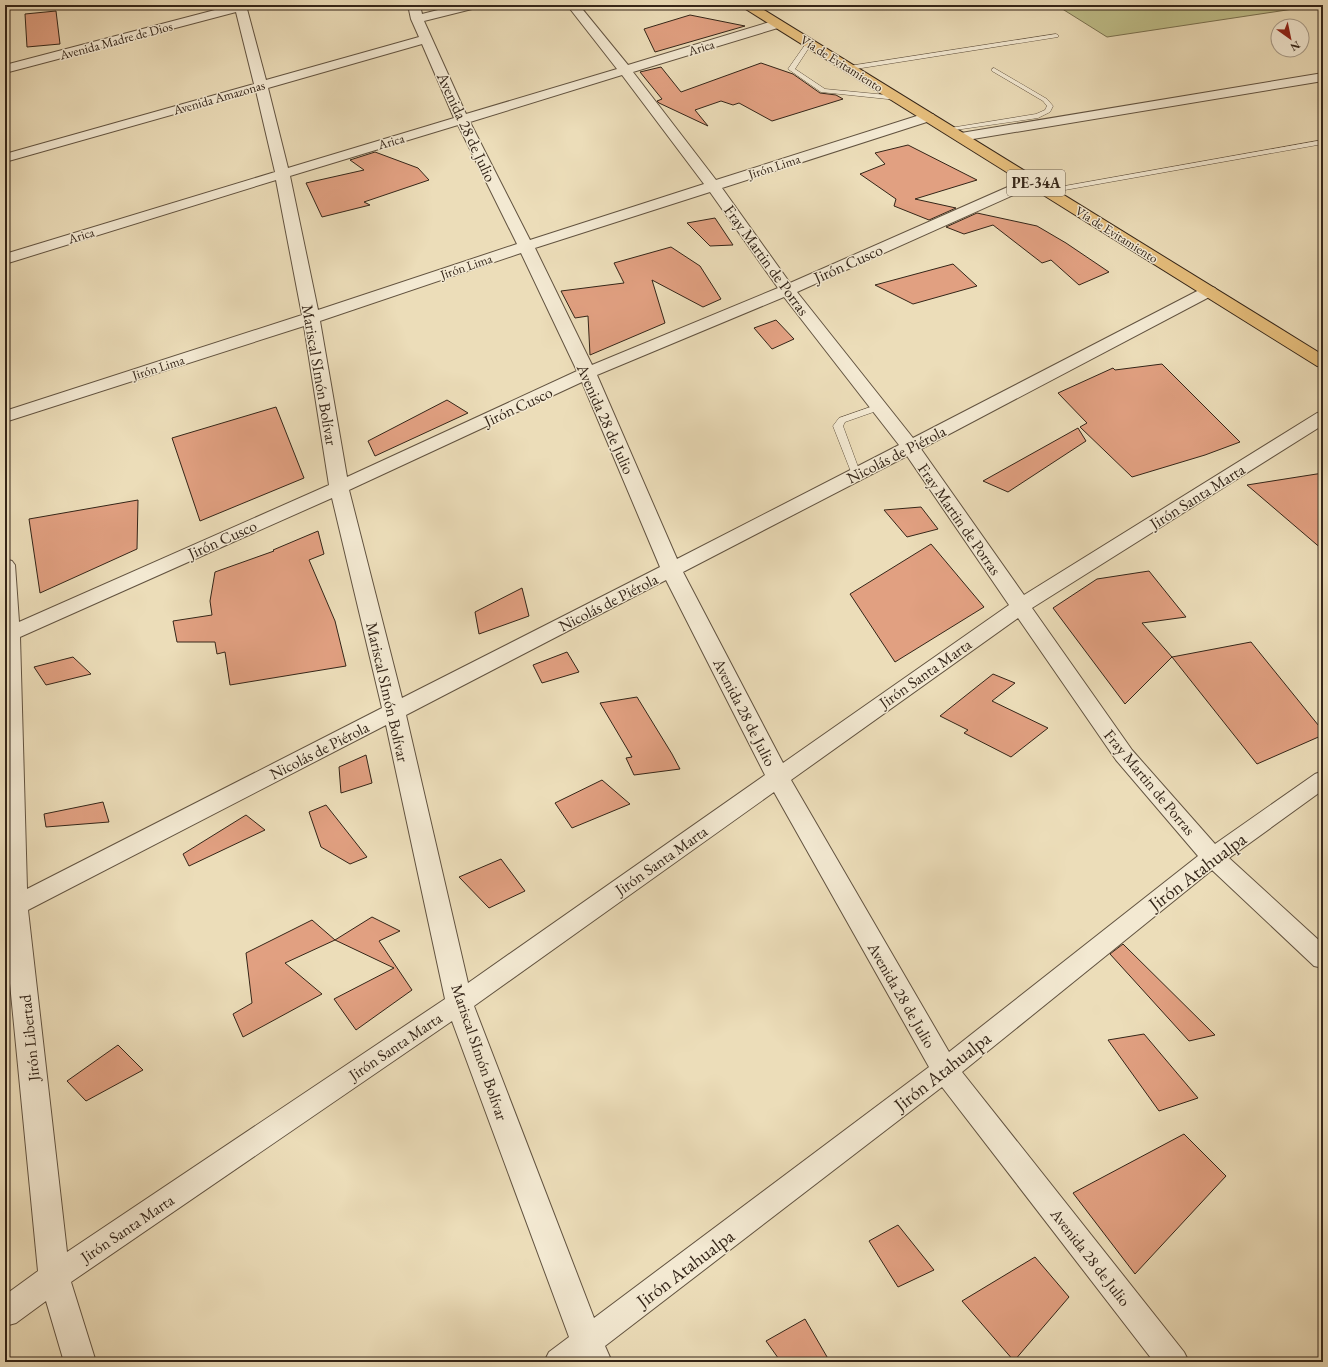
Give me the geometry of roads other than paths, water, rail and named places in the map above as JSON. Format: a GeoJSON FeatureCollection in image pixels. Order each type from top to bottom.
{"type":"FeatureCollection","features":[{"type":"Feature","properties":{"kind":"highway","name":"Vía de Evitamiento"},"geometry":{"type":"LineString","coordinates":[[748,5],[1323,362]]}},
{"type":"Feature","properties":{"kind":"street"},"geometry":{"type":"LineString","coordinates":[[416,12],[472,5]]}},
{"type":"Feature","properties":{"kind":"street","name":"Fray Martin de Porras"},"geometry":{"type":"LineString","coordinates":[[572,5],[625,70],[713,186],[787,290],[910,447],[1124,755],[1213,857],[1323,959]]}},
{"type":"Feature","properties":{"kind":"street","name":"Avenida Madre de Dios"},"geometry":{"type":"LineString","coordinates":[[5,69],[243,6]]}},
{"type":"Feature","properties":{"kind":"street","name":"Mariscal SImón Bolívar"},"geometry":{"type":"LineString","coordinates":[[243,6],[282,173],[311,318],[339,488],[394,712],[459,1003],[591,1352]]}},
{"type":"Feature","properties":{"kind":"street","name":"Avenida 28 de Julio"},"geometry":{"type":"LineString","coordinates":[[416,12],[426,40],[462,120],[526,246],[587,373],[671,569],[778,777],[945,1070],[1173,1362]]}},
{"type":"Feature","properties":{"kind":"street","name":"Arica"},"geometry":{"type":"LineString","coordinates":[[5,259],[282,173],[777,24]]}},
{"type":"Feature","properties":{"kind":"street","name":"Avenida Amazonas"},"geometry":{"type":"LineString","coordinates":[[8,156],[426,40]]}},
{"type":"Feature","properties":{"kind":"street"},"geometry":{"type":"LineString","coordinates":[[955,134],[1323,77]]}},
{"type":"Feature","properties":{"kind":"street","name":"Jirón Lima"},"geometry":{"type":"LineString","coordinates":[[5,416],[928,117]]}},
{"type":"Feature","properties":{"kind":"street","name":"Jirón Cusco"},"geometry":{"type":"LineString","coordinates":[[7,635],[339,488],[587,373],[787,290],[1033,181]]}},
{"type":"Feature","properties":{"kind":"street","name":"Nicolás de Piérola"},"geometry":{"type":"LineString","coordinates":[[10,908],[856,475],[1210,291]]}},
{"type":"Feature","properties":{"kind":"street","name":"Jirón Santa Marta"},"geometry":{"type":"LineString","coordinates":[[5,1313],[54,1277],[459,1003],[1021,606],[1323,418]]}},
{"type":"Feature","properties":{"kind":"street","name":"Jirón Libertad"},"geometry":{"type":"LineString","coordinates":[[5,565],[10,908],[54,1277],[80,1362]]}},
{"type":"Feature","properties":{"kind":"street","name":"Jirón Atahualpa"},"geometry":{"type":"LineString","coordinates":[[560,1362],[591,1352],[1213,857],[1323,779]]}},
{"type":"Feature","properties":{"kind":"lane"},"geometry":{"type":"LineString","coordinates":[[849,68],[1056,36]]}},
{"type":"Feature","properties":{"kind":"lane"},"geometry":{"type":"LineString","coordinates":[[808,43],[791,69],[822,91],[897,98]]}},
{"type":"Feature","properties":{"kind":"lane"},"geometry":{"type":"LineString","coordinates":[[955,134],[1038,116],[1048,111],[1050,106],[1044,100],[994,70]]}},
{"type":"Feature","properties":{"kind":"lane"},"geometry":{"type":"LineString","coordinates":[[1048,191],[1323,142]]}},
{"type":"Feature","properties":{"kind":"lane"},"geometry":{"type":"LineString","coordinates":[[856,475],[838,426],[842,420],[879,407]]}}]}
